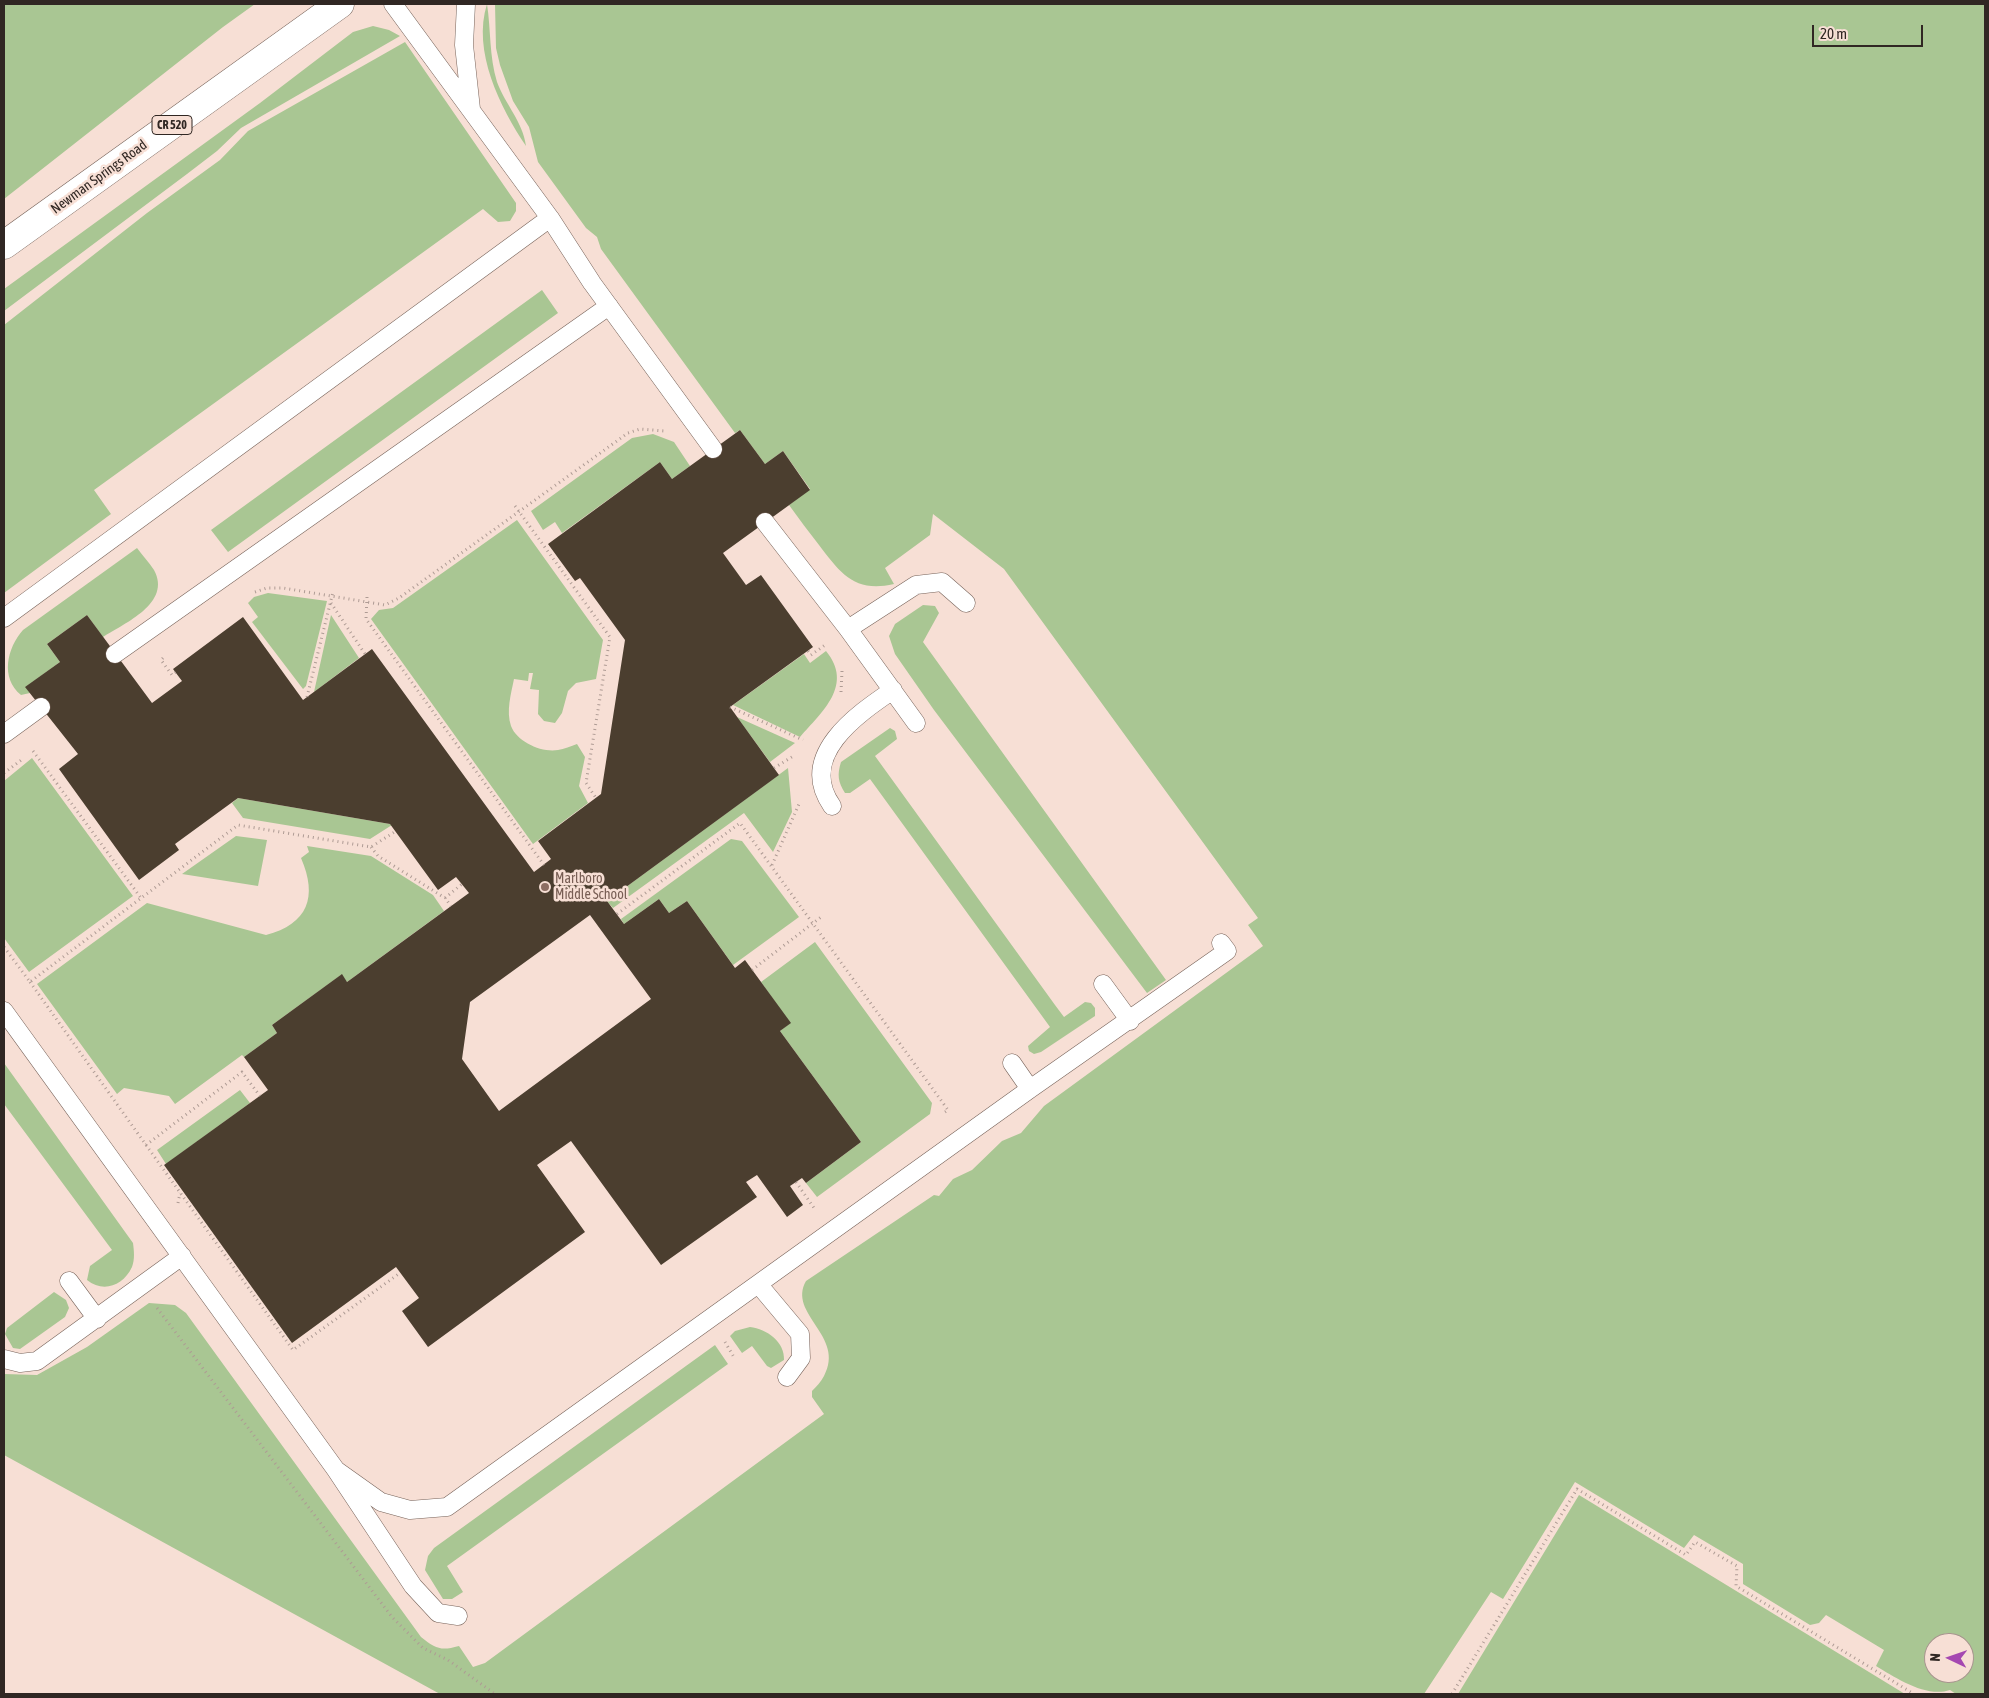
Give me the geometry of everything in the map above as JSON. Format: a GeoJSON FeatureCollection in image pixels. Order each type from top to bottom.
{"type":"FeatureCollection","features":[{"type":"Feature","properties":{"kind":"main road","name":"Newman Springs Road"},"geometry":{"type":"LineString","coordinates":[[4,246],[340,4]]}},
{"type":"Feature","properties":{"kind":"lane"},"geometry":{"type":"LineString","coordinates":[[393,4],[550,218],[609,306],[714,449]]}},
{"type":"Feature","properties":{"kind":"lane"},"geometry":{"type":"LineString","coordinates":[[466,4],[464,45],[471,109]]}},
{"type":"Feature","properties":{"kind":"lane"},"geometry":{"type":"LineString","coordinates":[[4,618],[550,218]]}},
{"type":"Feature","properties":{"kind":"lane"},"geometry":{"type":"LineString","coordinates":[[115,654],[609,306]]}},
{"type":"Feature","properties":{"kind":"lane"},"geometry":{"type":"LineString","coordinates":[[765,522],[848,629],[916,724]]}},
{"type":"Feature","properties":{"kind":"lane"},"geometry":{"type":"LineString","coordinates":[[848,629],[916,585],[942,582],[966,603]]}},
{"type":"Feature","properties":{"kind":"lane"},"geometry":{"type":"LineString","coordinates":[[832,806],[822,786],[820,771],[827,751],[846,726],[893,690]]}},
{"type":"Feature","properties":{"kind":"lane"},"geometry":{"type":"LineString","coordinates":[[4,734],[41,707]]}},
{"type":"Feature","properties":{"kind":"lane"},"geometry":{"type":"LineString","coordinates":[[336,1470],[381,1502],[410,1510],[448,1507],[1030,1089],[1130,1021],[1227,951],[1221,943]]}},
{"type":"Feature","properties":{"kind":"lane"},"geometry":{"type":"LineString","coordinates":[[1103,984],[1130,1021]]}},
{"type":"Feature","properties":{"kind":"lane"},"geometry":{"type":"LineString","coordinates":[[4,1011],[336,1470],[413,1586],[438,1613],[458,1616]]}},
{"type":"Feature","properties":{"kind":"lane"},"geometry":{"type":"LineString","coordinates":[[1012,1062],[1030,1089]]}},
{"type":"Feature","properties":{"kind":"lane"},"geometry":{"type":"LineString","coordinates":[[4,1359],[20,1363],[37,1361],[182,1256]]}},
{"type":"Feature","properties":{"kind":"lane"},"geometry":{"type":"LineString","coordinates":[[69,1281],[97,1319]]}},
{"type":"Feature","properties":{"kind":"lane"},"geometry":{"type":"LineString","coordinates":[[759,1285],[800,1334],[801,1358],[787,1377]]}},
{"type":"Feature","properties":{"kind":"path"},"geometry":{"type":"LineString","coordinates":[[250,594],[267,588],[275,588],[385,605],[398,598],[628,433],[640,429],[653,429],[672,435]]}},
{"type":"Feature","properties":{"kind":"path"},"geometry":{"type":"LineString","coordinates":[[515,506],[610,637],[586,783],[596,798]]}},
{"type":"Feature","properties":{"kind":"path"},"geometry":{"type":"LineString","coordinates":[[307,697],[333,592]]}},
{"type":"Feature","properties":{"kind":"path"},"geometry":{"type":"LineString","coordinates":[[367,597],[366,619],[544,865]]}},
{"type":"Feature","properties":{"kind":"path"},"geometry":{"type":"LineString","coordinates":[[331,603],[365,654]]}},
{"type":"Feature","properties":{"kind":"path"},"geometry":{"type":"LineString","coordinates":[[808,651],[811,655],[829,643]]}},
{"type":"Feature","properties":{"kind":"path"},"geometry":{"type":"LineString","coordinates":[[168,654],[161,660],[172,675],[176,672]]}},
{"type":"Feature","properties":{"kind":"path"},"geometry":{"type":"LineString","coordinates":[[840,695],[842,665]]}},
{"type":"Feature","properties":{"kind":"path"},"geometry":{"type":"LineString","coordinates":[[730,707],[827,751]]}},
{"type":"Feature","properties":{"kind":"path"},"geometry":{"type":"LineString","coordinates":[[800,747],[808,734]]}},
{"type":"Feature","properties":{"kind":"path"},"geometry":{"type":"LineString","coordinates":[[33,751],[141,898]]}},
{"type":"Feature","properties":{"kind":"path"},"geometry":{"type":"LineString","coordinates":[[794,764],[797,754]]}},
{"type":"Feature","properties":{"kind":"path"},"geometry":{"type":"LineString","coordinates":[[772,865],[796,813],[799,804],[797,797]]}},
{"type":"Feature","properties":{"kind":"path"},"geometry":{"type":"LineString","coordinates":[[617,914],[740,823],[948,1110],[940,1116]]}},
{"type":"Feature","properties":{"kind":"path"},"geometry":{"type":"LineString","coordinates":[[30,982],[238,825],[371,847],[396,831]]}},
{"type":"Feature","properties":{"kind":"path"},"geometry":{"type":"LineString","coordinates":[[371,847],[378,856],[445,898],[451,906]]}},
{"type":"Feature","properties":{"kind":"path"},"geometry":{"type":"LineString","coordinates":[[445,898],[462,884]]}},
{"type":"Feature","properties":{"kind":"path"},"geometry":{"type":"LineString","coordinates":[[752,970],[821,918]]}},
{"type":"Feature","properties":{"kind":"path"},"geometry":{"type":"LineString","coordinates":[[4,947],[293,1350],[400,1273]]}},
{"type":"Feature","properties":{"kind":"path"},"geometry":{"type":"LineString","coordinates":[[146,1145],[242,1072],[260,1096]]}},
{"type":"Feature","properties":{"kind":"path"},"geometry":{"type":"LineString","coordinates":[[796,1182],[814,1208]]}},
{"type":"Feature","properties":{"kind":"path"},"geometry":{"type":"LineString","coordinates":[[170,1240],[180,1193]]}},
{"type":"Feature","properties":{"kind":"path"},"geometry":{"type":"LineString","coordinates":[[806,1213],[822,1202]]}},
{"type":"Feature","properties":{"kind":"path"},"geometry":{"type":"LineString","coordinates":[[164,1269],[156,1306],[392,1617],[423,1648],[448,1660],[495,1694]]}},
{"type":"Feature","properties":{"kind":"path"},"geometry":{"type":"LineString","coordinates":[[712,1318],[734,1359]]}},
{"type":"Feature","properties":{"kind":"path"},"geometry":{"type":"LineString","coordinates":[[1452,1694],[1577,1489],[1686,1555],[1694,1542],[1737,1566],[1736,1586],[1914,1694]]}},
{"type":"Feature","properties":{"kind":"green space"},"geometry":{"type":"Polygon","coordinates":[[[4,4],[255,4],[4,199],[4,4]]]}},
{"type":"Feature","properties":{"kind":"green space"},"geometry":{"type":"Polygon","coordinates":[[[487,4],[497,82],[518,121],[526,146],[507,114],[491,78],[483,41],[483,22],[487,4]]]}},
{"type":"Feature","properties":{"kind":"green space"},"geometry":{"type":"Polygon","coordinates":[[[495,4],[1985,4],[1985,1694],[1956,1694],[1950,1690],[1941,1692],[1931,1691],[1911,1686],[1876,1666],[1884,1650],[1826,1615],[1819,1623],[1810,1625],[1743,1584],[1743,1564],[1694,1535],[1684,1548],[1575,1482],[1503,1599],[1491,1592],[1424,1694],[440,1694],[4,1455],[4,1374],[37,1375],[87,1347],[149,1303],[175,1305],[186,1313],[421,1637],[443,1649],[459,1646],[473,1667],[485,1663],[824,1414],[812,1397],[812,1391],[824,1376],[829,1362],[828,1349],[804,1304],[802,1293],[806,1281],[934,1195],[939,1196],[953,1179],[972,1170],[1002,1141],[1021,1133],[1044,1106],[1263,946],[1248,925],[1258,918],[1004,569],[933,514],[930,535],[885,568],[894,584],[869,586],[859,583],[850,579],[835,565],[789,505],[810,489],[783,451],[765,464],[740,430],[735,433],[601,249],[597,237],[586,228],[538,162],[529,127],[513,101],[496,48],[495,4]]]}},
{"type":"Feature","properties":{"kind":"green space"},"geometry":{"type":"Polygon","coordinates":[[[373,26],[389,30],[400,36],[241,128],[217,151],[4,311],[4,289],[260,103],[353,32],[373,26]]]}},
{"type":"Feature","properties":{"kind":"green space"},"geometry":{"type":"Polygon","coordinates":[[[405,42],[516,203],[516,211],[510,221],[498,222],[483,209],[94,490],[111,514],[4,593],[4,325],[147,213],[220,160],[248,131],[405,42]]]}},
{"type":"Feature","properties":{"kind":"green space"},"geometry":{"type":"Polygon","coordinates":[[[542,290],[558,313],[228,552],[211,530],[542,290]]]}},
{"type":"Feature","properties":{"kind":"green space"},"geometry":{"type":"Polygon","coordinates":[[[653,434],[674,442],[690,466],[672,479],[660,462],[562,533],[555,522],[543,530],[531,511],[632,438],[653,434]]]}},
{"type":"Feature","properties":{"kind":"green space"},"geometry":{"type":"Polygon","coordinates":[[[517,520],[603,640],[596,679],[576,683],[568,691],[562,713],[555,723],[544,721],[538,714],[539,690],[530,689],[533,673],[529,673],[528,681],[514,679],[509,714],[514,732],[524,741],[545,750],[558,750],[577,744],[585,757],[579,786],[588,803],[533,844],[371,619],[379,610],[393,608],[517,520]]]}},
{"type":"Feature","properties":{"kind":"green space"},"geometry":{"type":"Polygon","coordinates":[[[137,548],[154,570],[158,582],[157,592],[152,602],[144,611],[103,637],[87,615],[47,644],[60,662],[26,687],[30,693],[21,695],[14,688],[8,672],[10,654],[17,637],[23,630],[137,548]]]}},
{"type":"Feature","properties":{"kind":"green space"},"geometry":{"type":"Polygon","coordinates":[[[268,593],[327,601],[306,686],[303,689],[252,622],[258,617],[248,603],[254,597],[268,593]]]}},
{"type":"Feature","properties":{"kind":"green space"},"geometry":{"type":"Polygon","coordinates":[[[923,605],[935,606],[939,613],[923,642],[1166,980],[1147,993],[934,710],[895,654],[889,636],[895,624],[923,605]]]}},
{"type":"Feature","properties":{"kind":"green space"},"geometry":{"type":"Polygon","coordinates":[[[331,615],[359,658],[314,692],[331,615]]]}},
{"type":"Feature","properties":{"kind":"green space"},"geometry":{"type":"Polygon","coordinates":[[[826,651],[834,663],[837,675],[836,687],[825,708],[800,737],[733,705],[804,654],[810,663],[826,651]]]}},
{"type":"Feature","properties":{"kind":"green space"},"geometry":{"type":"Polygon","coordinates":[[[737,717],[795,743],[770,762],[737,717]]]}},
{"type":"Feature","properties":{"kind":"green space"},"geometry":{"type":"Polygon","coordinates":[[[890,728],[895,731],[897,739],[875,756],[1055,1005],[1064,1017],[1085,1002],[1091,1003],[1095,1008],[1095,1016],[1041,1052],[1034,1054],[1029,1051],[1028,1046],[1050,1027],[870,779],[850,793],[845,793],[841,785],[839,771],[841,762],[890,728]]]}},
{"type":"Feature","properties":{"kind":"green space"},"geometry":{"type":"Polygon","coordinates":[[[32,758],[133,896],[29,972],[4,938],[4,781],[32,758]]]}},
{"type":"Feature","properties":{"kind":"green space"},"geometry":{"type":"Polygon","coordinates":[[[788,768],[792,812],[773,852],[744,813],[613,908],[607,901],[788,768]]]}},
{"type":"Feature","properties":{"kind":"green space"},"geometry":{"type":"Polygon","coordinates":[[[238,798],[392,825],[370,839],[243,818],[232,803],[238,798]]]}},
{"type":"Feature","properties":{"kind":"green space"},"geometry":{"type":"Polygon","coordinates":[[[236,836],[267,840],[258,886],[182,874],[236,836]]]}},
{"type":"Feature","properties":{"kind":"green space"},"geometry":{"type":"Polygon","coordinates":[[[731,839],[742,841],[799,917],[733,965],[687,901],[669,913],[659,899],[624,924],[621,919],[731,839]]]}},
{"type":"Feature","properties":{"kind":"green space"},"geometry":{"type":"Polygon","coordinates":[[[307,846],[371,856],[433,895],[444,911],[347,982],[341,975],[272,1025],[277,1033],[244,1057],[242,1055],[175,1104],[169,1096],[124,1088],[117,1094],[37,984],[147,903],[266,935],[292,924],[306,907],[308,897],[309,885],[301,858],[309,852],[307,846]]]}},
{"type":"Feature","properties":{"kind":"green space"},"geometry":{"type":"Polygon","coordinates":[[[815,942],[932,1103],[930,1114],[817,1197],[806,1183],[861,1142],[780,1031],[790,1023],[761,982],[815,942]]]}},
{"type":"Feature","properties":{"kind":"green space"},"geometry":{"type":"Polygon","coordinates":[[[4,1063],[133,1243],[134,1258],[132,1267],[128,1274],[118,1283],[106,1287],[93,1284],[87,1280],[90,1266],[112,1250],[4,1104],[4,1063]]]}},
{"type":"Feature","properties":{"kind":"green space"},"geometry":{"type":"Polygon","coordinates":[[[240,1090],[250,1103],[166,1164],[157,1150],[240,1090]]]}},
{"type":"Feature","properties":{"kind":"green space"},"geometry":{"type":"Polygon","coordinates":[[[54,1292],[66,1300],[69,1308],[65,1317],[20,1349],[13,1348],[5,1334],[7,1328],[54,1292]]]}},
{"type":"Feature","properties":{"kind":"green space"},"geometry":{"type":"Polygon","coordinates":[[[750,1327],[763,1330],[774,1338],[782,1348],[784,1360],[771,1368],[767,1366],[752,1346],[742,1353],[730,1336],[735,1331],[750,1327]]]}},
{"type":"Feature","properties":{"kind":"green space"},"geometry":{"type":"Polygon","coordinates":[[[715,1345],[728,1364],[447,1566],[463,1592],[452,1599],[443,1599],[425,1570],[428,1556],[434,1548],[715,1345]]]}},
{"type":"Feature","properties":{"kind":"green space"},"geometry":{"type":"Polygon","coordinates":[[[1579,1495],[1905,1694],[1458,1694],[1579,1495]]]}},
{"type":"Feature","properties":{"kind":"building","name":"Marlboro Middle School"},"geometry":{"type":"Polygon","coordinates":[[[740,430],[765,464],[783,451],[810,490],[723,553],[746,585],[761,575],[813,647],[730,707],[779,775],[607,901],[624,924],[659,899],[669,913],[687,901],[735,968],[745,960],[791,1023],[780,1031],[861,1142],[806,1183],[802,1178],[790,1186],[803,1205],[787,1217],[757,1175],[746,1182],[757,1197],[661,1265],[571,1141],[537,1165],[585,1232],[428,1347],[402,1311],[419,1298],[396,1267],[292,1343],[164,1165],[268,1090],[244,1057],[277,1033],[272,1025],[342,974],[347,982],[469,893],[456,877],[438,890],[390,824],[238,798],[175,844],[179,850],[139,880],[59,769],[78,754],[25,687],[60,662],[47,644],[87,615],[152,703],[182,681],[173,669],[243,617],[303,700],[372,649],[534,872],[551,859],[538,841],[601,794],[625,640],[580,578],[575,581],[548,544],[660,462],[672,479],[740,430]],[[590,915],[470,1002],[462,1059],[499,1111],[651,999],[590,915]]]}},
{"type":"Feature","properties":{"kind":"place","name":"Marlboro Middle School"},"geometry":{"type":"Point","coordinates":[545,887]}}]}
